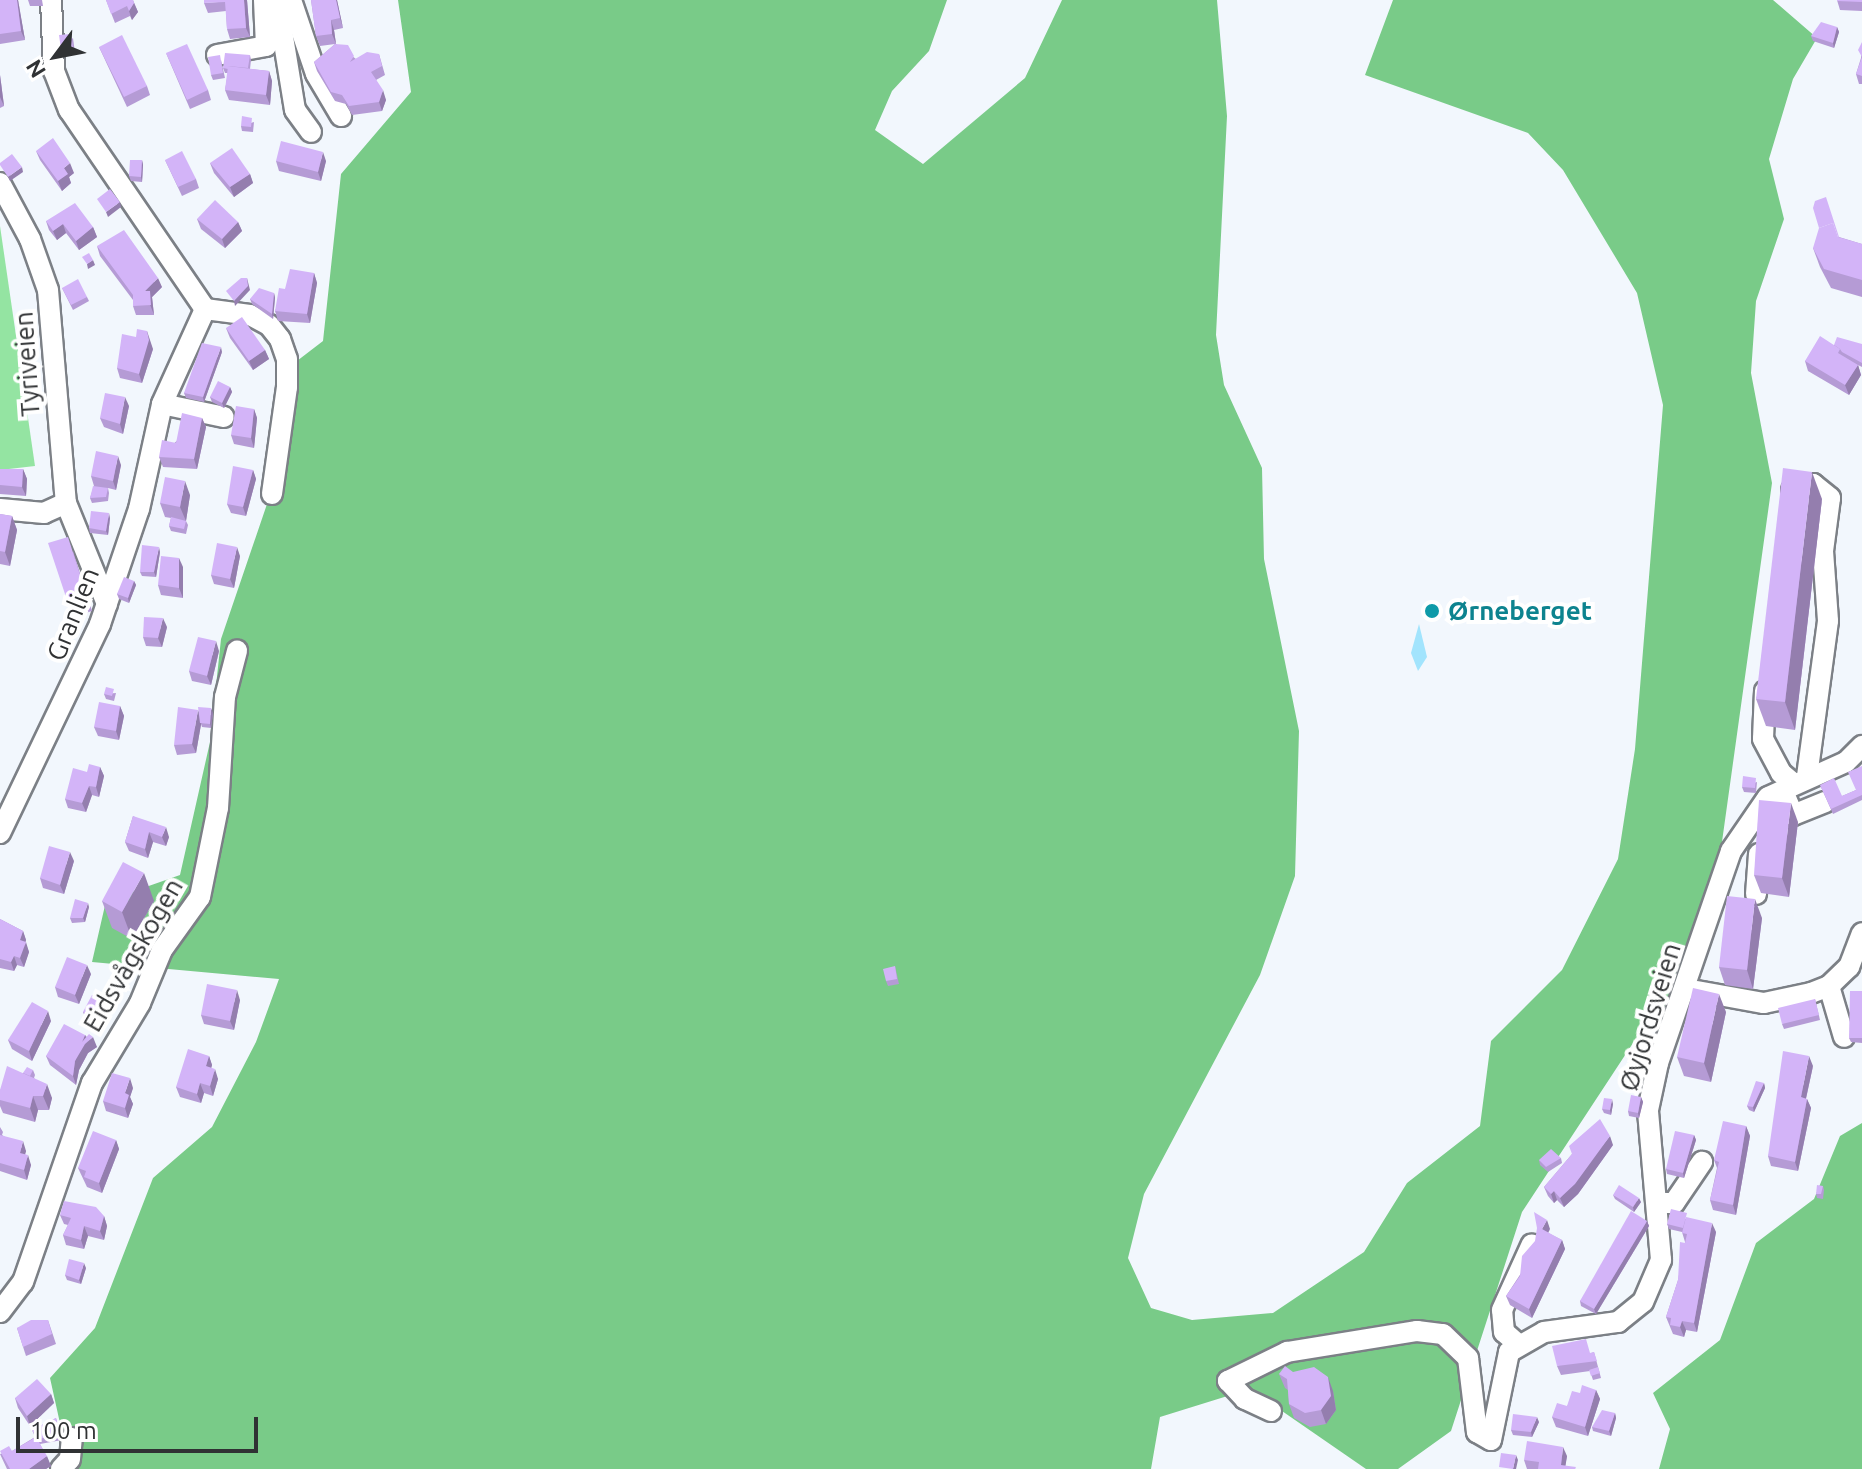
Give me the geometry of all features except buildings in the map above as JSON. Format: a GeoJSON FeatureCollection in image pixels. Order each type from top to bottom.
{"type":"FeatureCollection","features":[{"type":"Feature","properties":{"kind":"street"},"geometry":{"type":"LineString","coordinates":[[51,0],[54,71],[69,110],[205,309],[250,315],[280,339],[287,359],[287,387],[272,494]]}},
{"type":"Feature","properties":{"kind":"street"},"geometry":{"type":"LineString","coordinates":[[217,55],[266,46],[264,0]]}},
{"type":"Feature","properties":{"kind":"street"},"geometry":{"type":"LineString","coordinates":[[277,0],[295,110],[311,132]]}},
{"type":"Feature","properties":{"kind":"street"},"geometry":{"type":"LineString","coordinates":[[291,0],[316,74],[341,116]]}},
{"type":"Feature","properties":{"kind":"street","name":"Tyriveien"},"geometry":{"type":"LineString","coordinates":[[0,183],[30,239],[48,290],[60,479],[66,503],[107,604]]}},
{"type":"Feature","properties":{"kind":"street","name":"Granlien"},"geometry":{"type":"LineString","coordinates":[[0,833],[107,604],[139,509],[162,404],[205,309]]}},
{"type":"Feature","properties":{"kind":"street"},"geometry":{"type":"LineString","coordinates":[[162,404],[224,417]]}},
{"type":"Feature","properties":{"kind":"street"},"geometry":{"type":"LineString","coordinates":[[1786,514],[1798,484],[1813,484],[1828,493],[1823,551],[1828,621],[1795,784],[1793,815],[1825,802]]}},
{"type":"Feature","properties":{"kind":"street"},"geometry":{"type":"LineString","coordinates":[[0,509],[44,513],[66,503]]}},
{"type":"Feature","properties":{"kind":"street","name":"Eidsvågskogen"},"geometry":{"type":"LineString","coordinates":[[0,1312],[17,1296],[92,1083],[128,1020],[162,950],[203,886],[218,808],[225,697],[237,651]]}},
{"type":"Feature","properties":{"kind":"street"},"geometry":{"type":"LineString","coordinates":[[1767,672],[1763,739],[1781,773],[1795,784]]}},
{"type":"Feature","properties":{"kind":"street","name":"Øyjordsveien"},"geometry":{"type":"LineString","coordinates":[[1519,1345],[1544,1332],[1604,1327],[1637,1308],[1661,1260],[1648,1110],[1658,1063],[1731,851],[1763,803],[1795,784],[1846,762],[1862,746]]}},
{"type":"Feature","properties":{"kind":"street"},"geometry":{"type":"LineString","coordinates":[[1756,894],[1763,803]]}},
{"type":"Feature","properties":{"kind":"street"},"geometry":{"type":"LineString","coordinates":[[1686,987],[1764,1003],[1829,986],[1849,967],[1862,933]]}},
{"type":"Feature","properties":{"kind":"street"},"geometry":{"type":"LineString","coordinates":[[1829,986],[1844,1037]]}},
{"type":"Feature","properties":{"kind":"street"},"geometry":{"type":"LineString","coordinates":[[1657,1203],[1674,1203],[1702,1162]]}},
{"type":"Feature","properties":{"kind":"street"},"geometry":{"type":"LineString","coordinates":[[1271,1411],[1245,1399],[1228,1381],[1287,1352],[1417,1331],[1443,1334],[1468,1358],[1477,1432],[1491,1440],[1503,1366],[1519,1345],[1504,1332],[1502,1310],[1532,1244]]}},
{"type":"Feature","properties":{"kind":"street"},"geometry":{"type":"LineString","coordinates":[[61,1469],[70,1459],[72,1438]]}},
{"type":"Feature","properties":{"kind":"green space"},"geometry":{"type":"Polygon","coordinates":[[[398,0],[947,0],[929,51],[892,91],[875,130],[923,164],[1025,78],[1062,0],[1217,0],[1227,116],[1216,335],[1224,385],[1262,468],[1264,559],[1299,731],[1295,876],[1260,975],[1144,1194],[1128,1258],[1151,1308],[1192,1320],[1273,1313],[1364,1252],[1407,1183],[1480,1126],[1491,1041],[1562,970],[1618,859],[1635,749],[1663,405],[1637,293],[1563,170],[1528,133],[1365,75],[1393,0],[1773,0],[1817,38],[1793,79],[1769,159],[1784,219],[1756,301],[1751,373],[1772,483],[1721,849],[1666,1015],[1635,1040],[1522,1212],[1451,1431],[1398,1469],[1366,1469],[1250,1389],[1160,1417],[1151,1469],[74,1469],[69,1464],[50,1378],[95,1328],[153,1178],[212,1127],[256,1042],[279,979],[92,962],[106,901],[180,875],[210,742],[221,639],[281,463],[280,374],[323,341],[341,174],[411,92],[398,0]]]}},
{"type":"Feature","properties":{"kind":"green space"},"geometry":{"type":"Polygon","coordinates":[[[0,226],[35,466],[0,470],[0,226]]]}},
{"type":"Feature","properties":{"kind":"green space"},"geometry":{"type":"Polygon","coordinates":[[[1862,1123],[1862,1469],[1659,1469],[1670,1429],[1653,1393],[1720,1340],[1756,1243],[1814,1199],[1840,1136],[1862,1123]]]}},
{"type":"Feature","properties":{"kind":"water"},"geometry":{"type":"Polygon","coordinates":[[[1419,624],[1427,657],[1418,671],[1411,653],[1419,624]]]}},
{"type":"Feature","properties":{"kind":"place","name":"Ørneberget"},"geometry":{"type":"Point","coordinates":[1432,611]}}]}
